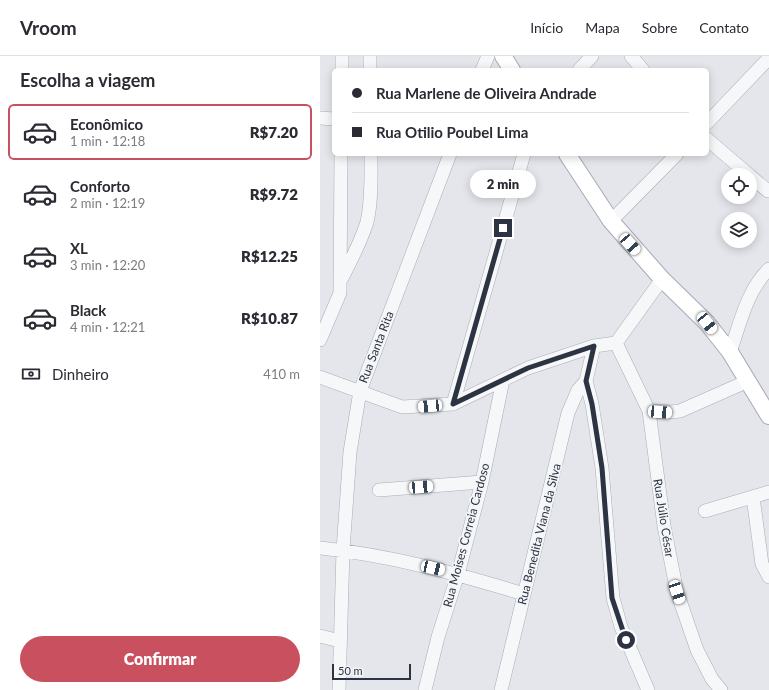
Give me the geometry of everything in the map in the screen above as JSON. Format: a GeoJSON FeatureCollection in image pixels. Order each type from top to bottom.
{"type":"FeatureCollection","features":[{"type":"Feature","properties":{"kind":"main road"},"geometry":{"type":"LineString","coordinates":[[503,56],[511,68]]}},
{"type":"Feature","properties":{"kind":"main road"},"geometry":{"type":"LineString","coordinates":[[568,156],[611,221],[662,279],[707,323],[730,352],[769,416]]}},
{"type":"Feature","properties":{"kind":"street"},"geometry":{"type":"LineString","coordinates":[[342,56],[342,68]]}},
{"type":"Feature","properties":{"kind":"street"},"geometry":{"type":"LineString","coordinates":[[370,56],[370,68]]}},
{"type":"Feature","properties":{"kind":"street"},"geometry":{"type":"LineString","coordinates":[[483,68],[488,56]]}},
{"type":"Feature","properties":{"kind":"street"},"geometry":{"type":"LineString","coordinates":[[581,68],[592,56]]}},
{"type":"Feature","properties":{"kind":"street"},"geometry":{"type":"LineString","coordinates":[[632,56],[641,68]]}},
{"type":"Feature","properties":{"kind":"street"},"geometry":{"type":"LineString","coordinates":[[709,121],[769,58]]}},
{"type":"Feature","properties":{"kind":"street"},"geometry":{"type":"LineString","coordinates":[[320,118],[332,118]]}},
{"type":"Feature","properties":{"kind":"street"},"geometry":{"type":"LineString","coordinates":[[709,141],[740,168]]}},
{"type":"Feature","properties":{"kind":"street"},"geometry":{"type":"LineString","coordinates":[[320,340],[340,293],[341,156]]}},
{"type":"Feature","properties":{"kind":"street"},"geometry":{"type":"LineString","coordinates":[[341,280],[360,241],[367,220],[371,188],[371,156]]}},
{"type":"Feature","properties":{"kind":"street","name":"Rua Santa Rita"},"geometry":{"type":"LineString","coordinates":[[339,690],[343,550],[350,452],[360,391],[449,156]]}},
{"type":"Feature","properties":{"kind":"street"},"geometry":{"type":"LineString","coordinates":[[453,404],[523,156]]}},
{"type":"Feature","properties":{"kind":"street"},"geometry":{"type":"LineString","coordinates":[[611,221],[675,156]]}},
{"type":"Feature","properties":{"kind":"street"},"geometry":{"type":"LineString","coordinates":[[757,182],[768,191]]}},
{"type":"Feature","properties":{"kind":"street"},"geometry":{"type":"LineString","coordinates":[[730,352],[751,294],[758,281],[769,269]]}},
{"type":"Feature","properties":{"kind":"street"},"geometry":{"type":"LineString","coordinates":[[320,377],[402,407],[453,404],[528,368],[594,346],[616,343],[662,279]]}},
{"type":"Feature","properties":{"kind":"street","name":"Rua Júlio César"},"geometry":{"type":"LineString","coordinates":[[616,343],[649,411],[664,526],[677,592],[697,650],[712,679],[721,690]]}},
{"type":"Feature","properties":{"kind":"street"},"geometry":{"type":"LineString","coordinates":[[594,346],[586,381],[592,404],[602,468],[612,598],[621,628],[648,690]]}},
{"type":"Feature","properties":{"kind":"street","name":"Rua Moises Correia Cardoso"},"geometry":{"type":"LineString","coordinates":[[425,690],[438,637],[458,574],[482,482],[503,380]]}},
{"type":"Feature","properties":{"kind":"street","name":"Rua Benedita Viana da Silva"},"geometry":{"type":"LineString","coordinates":[[501,690],[568,414],[575,397],[586,381]]}},
{"type":"Feature","properties":{"kind":"street"},"geometry":{"type":"LineString","coordinates":[[649,411],[680,411],[748,381]]}},
{"type":"Feature","properties":{"kind":"street"},"geometry":{"type":"LineString","coordinates":[[379,490],[482,482]]}},
{"type":"Feature","properties":{"kind":"street"},"geometry":{"type":"LineString","coordinates":[[705,511],[769,492]]}},
{"type":"Feature","properties":{"kind":"street"},"geometry":{"type":"LineString","coordinates":[[752,497],[762,564],[769,577]]}},
{"type":"Feature","properties":{"kind":"street"},"geometry":{"type":"LineString","coordinates":[[320,548],[343,550],[458,574],[524,594]]}},
{"type":"Feature","properties":{"kind":"street"},"geometry":{"type":"LineString","coordinates":[[320,636],[340,641]]}},
{"type":"Feature","properties":{"kind":"route"},"geometry":{"type":"LineString","coordinates":[[503,228],[453,404],[528,368],[594,346],[586,381],[592,404],[602,468],[608,519],[612,598],[626,640]]}}]}
